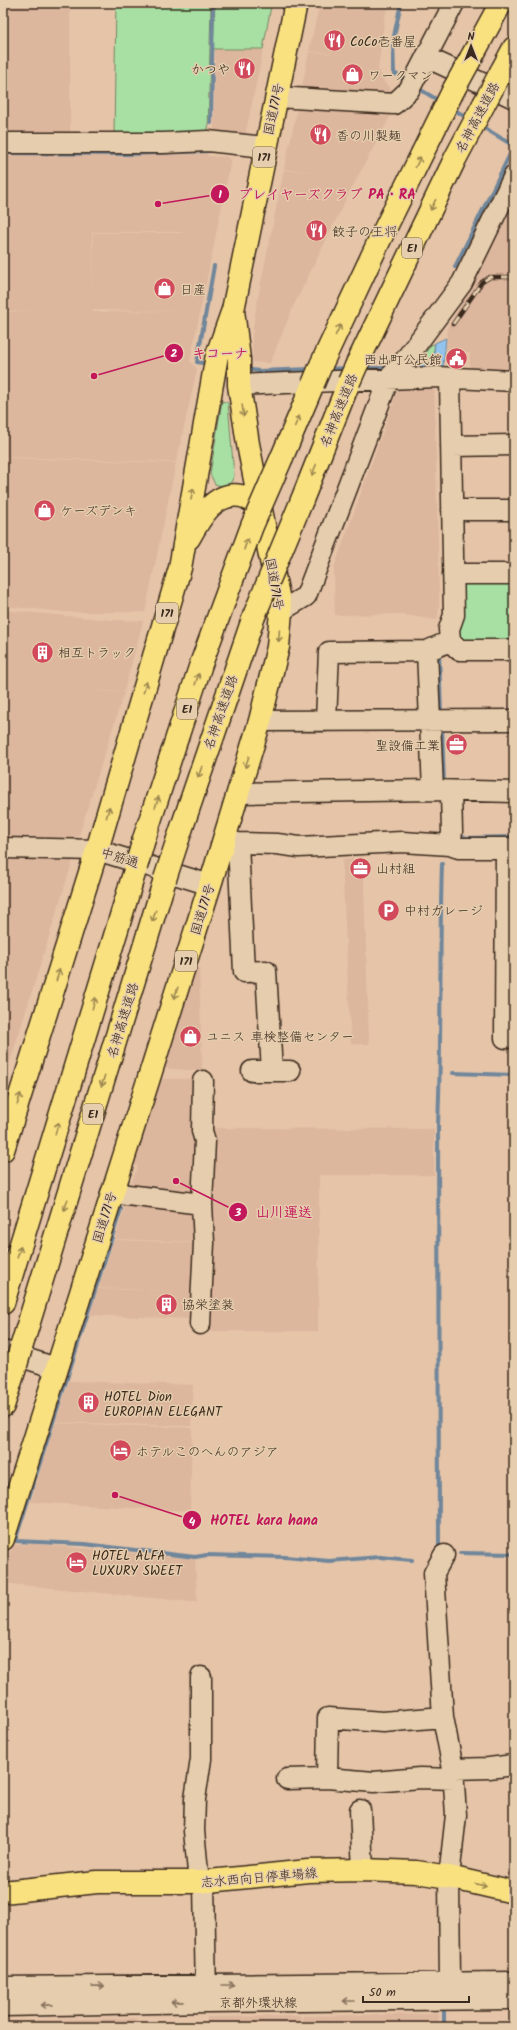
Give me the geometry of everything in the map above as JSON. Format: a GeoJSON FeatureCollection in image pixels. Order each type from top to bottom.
{"type":"FeatureCollection","features":[{"type":"Feature","properties":{"kind":"main road","name":"国道171号"},"geometry":{"type":"LineString","coordinates":[[3,1150],[97,850],[180,568],[215,363],[233,310],[296,3]]}},
{"type":"Feature","properties":{"kind":"main road","name":"E1"},"geometry":{"type":"LineString","coordinates":[[3,1303],[144,839],[202,664],[252,526],[317,374],[381,237],[447,103],[500,3]]}},
{"type":"Feature","properties":{"kind":"main road","name":"名神高速道路"},"geometry":{"type":"LineString","coordinates":[[3,1406],[13,1354],[178,839],[254,616],[353,373],[477,118],[514,48]]}},
{"type":"Feature","properties":{"kind":"main road","name":"国道171号"},"geometry":{"type":"LineString","coordinates":[[3,1539],[111,1193],[210,885],[231,841],[238,793],[260,720],[278,647],[281,612],[248,444],[233,310]]}},
{"type":"Feature","properties":{"kind":"main road"},"geometry":{"type":"LineString","coordinates":[[184,546],[202,514],[225,495],[242,496],[260,506]]}},
{"type":"Feature","properties":{"kind":"main road","name":"志水西向日停車場線"},"geometry":{"type":"LineString","coordinates":[[3,1892],[97,1882],[202,1882],[308,1871],[363,1870],[416,1872],[448,1877],[514,1892]]}},
{"type":"Feature","properties":{"kind":"street"},"geometry":{"type":"LineString","coordinates":[[276,97],[394,104],[418,73],[454,3]]}},
{"type":"Feature","properties":{"kind":"street"},"geometry":{"type":"LineString","coordinates":[[418,73],[514,98]]}},
{"type":"Feature","properties":{"kind":"street"},"geometry":{"type":"LineString","coordinates":[[3,143],[163,143],[208,140],[266,147]]}},
{"type":"Feature","properties":{"kind":"street"},"geometry":{"type":"LineString","coordinates":[[281,612],[306,596],[389,378],[402,364],[462,283],[514,176]]}},
{"type":"Feature","properties":{"kind":"street"},"geometry":{"type":"LineString","coordinates":[[239,372],[389,378],[445,377],[514,381]]}},
{"type":"Feature","properties":{"kind":"street"},"geometry":{"type":"LineString","coordinates":[[445,377],[451,446],[454,616],[449,629],[438,647],[437,720],[443,791],[451,839],[459,848],[510,848],[505,1038],[514,1038]]}},
{"type":"Feature","properties":{"kind":"street"},"geometry":{"type":"LineString","coordinates":[[451,446],[514,445]]}},
{"type":"Feature","properties":{"kind":"street"},"geometry":{"type":"LineString","coordinates":[[452,510],[514,510]]}},
{"type":"Feature","properties":{"kind":"street"},"geometry":{"type":"LineString","coordinates":[[453,574],[514,574]]}},
{"type":"Feature","properties":{"kind":"street"},"geometry":{"type":"LineString","coordinates":[[326,721],[329,652],[438,647],[459,650],[514,650]]}},
{"type":"Feature","properties":{"kind":"street"},"geometry":{"type":"LineString","coordinates":[[260,720],[514,720]]}},
{"type":"Feature","properties":{"kind":"street"},"geometry":{"type":"LineString","coordinates":[[238,793],[443,791],[514,792]]}},
{"type":"Feature","properties":{"kind":"street"},"geometry":{"type":"LineString","coordinates":[[252,1071],[281,1071],[266,971],[244,972],[231,841],[299,847],[451,839]]}},
{"type":"Feature","properties":{"kind":"street","name":"中筋通"},"geometry":{"type":"LineString","coordinates":[[3,848],[97,850],[210,885]]}},
{"type":"Feature","properties":{"kind":"street"},"geometry":{"type":"LineString","coordinates":[[200,1324],[204,1243],[202,1204],[205,1141],[202,1131],[203,1082]]}},
{"type":"Feature","properties":{"kind":"street"},"geometry":{"type":"LineString","coordinates":[[111,1193],[202,1204]]}},
{"type":"Feature","properties":{"kind":"street"},"geometry":{"type":"LineString","coordinates":[[13,1354],[56,1368]]}},
{"type":"Feature","properties":{"kind":"street"},"geometry":{"type":"LineString","coordinates":[[444,1555],[434,1573],[443,1717],[454,1774],[456,1816],[448,1877],[447,1992]]}},
{"type":"Feature","properties":{"kind":"street"},"geometry":{"type":"LineString","coordinates":[[201,1677],[201,1759],[194,1830],[202,1882],[206,1994]]}},
{"type":"Feature","properties":{"kind":"street"},"geometry":{"type":"LineString","coordinates":[[327,1778],[328,1718],[383,1722],[443,1717]]}},
{"type":"Feature","properties":{"kind":"street"},"geometry":{"type":"LineString","coordinates":[[287,1780],[327,1778],[374,1782],[454,1774],[514,1765]]}},
{"type":"Feature","properties":{"kind":"street"},"geometry":{"type":"LineString","coordinates":[[360,1810],[363,1870]]}},
{"type":"Feature","properties":{"kind":"street","name":"京都外環状線"},"geometry":{"type":"LineString","coordinates":[[447,1992],[514,1982]]}},
{"type":"Feature","properties":{"kind":"street","name":"京都外環状線"},"geometry":{"type":"LineString","coordinates":[[3,1987],[206,1994],[447,1992],[514,1999]]}},
{"type":"Feature","properties":{"kind":"street","name":"京都外環状線"},"geometry":{"type":"LineString","coordinates":[[3,2006],[206,1994]]}},
{"type":"Feature","properties":{"kind":"shaded area"},"geometry":{"type":"Polygon","coordinates":[[[3,3],[70,3],[70,138],[3,138],[3,3]]]}},
{"type":"Feature","properties":{"kind":"shaded area"},"geometry":{"type":"Polygon","coordinates":[[[320,3],[389,3],[388,8],[353,7],[388,9],[385,15],[378,69],[385,83],[394,93],[393,96],[301,93],[309,52],[347,55],[309,51],[320,3]]]}},
{"type":"Feature","properties":{"kind":"shaded area"},"geometry":{"type":"Polygon","coordinates":[[[215,50],[263,50],[245,136],[214,134],[215,50]]]}},
{"type":"Feature","properties":{"kind":"shaded area"},"geometry":{"type":"Polygon","coordinates":[[[298,107],[392,113],[351,189],[293,307],[270,363],[253,362],[252,336],[256,308],[284,170],[319,173],[284,169],[298,107]]]}},
{"type":"Feature","properties":{"kind":"shaded area"},"geometry":{"type":"Polygon","coordinates":[[[207,154],[208,156],[228,157],[231,160],[190,361],[197,369],[176,462],[3,457],[3,312],[38,311],[3,311],[3,155],[94,156],[207,154]],[[92,232],[92,301],[93,233],[183,233],[182,232],[92,232]],[[92,310],[92,312],[187,311],[92,310]]]}},
{"type":"Feature","properties":{"kind":"shaded area"},"geometry":{"type":"Polygon","coordinates":[[[514,201],[514,369],[470,368],[470,353],[446,352],[448,326],[480,272],[514,201]]]}},
{"type":"Feature","properties":{"kind":"shaded area"},"geometry":{"type":"Polygon","coordinates":[[[434,382],[439,593],[437,620],[398,614],[335,615],[334,568],[399,387],[434,382]]]}},
{"type":"Feature","properties":{"kind":"shaded area"},"geometry":{"type":"Polygon","coordinates":[[[3,458],[176,463],[145,612],[66,612],[3,606],[3,458]]]}},
{"type":"Feature","properties":{"kind":"shaded area"},"geometry":{"type":"Polygon","coordinates":[[[3,610],[110,620],[143,621],[124,691],[90,691],[124,692],[77,841],[3,839],[3,610]]]}},
{"type":"Feature","properties":{"kind":"shaded area"},"geometry":{"type":"Polygon","coordinates":[[[3,855],[74,856],[8,1068],[3,1068],[3,855]]]}},
{"type":"Feature","properties":{"kind":"shaded area"},"geometry":{"type":"Polygon","coordinates":[[[363,858],[369,1044],[351,1044],[342,860],[363,858]]]}},
{"type":"Feature","properties":{"kind":"shaded area"},"geometry":{"type":"Polygon","coordinates":[[[193,964],[199,968],[202,1071],[162,1068],[193,964]]]}},
{"type":"Feature","properties":{"kind":"shaded area"},"geometry":{"type":"Polygon","coordinates":[[[161,1079],[201,1079],[196,1196],[135,1190],[131,1184],[138,1166],[134,1165],[161,1079]]]}},
{"type":"Feature","properties":{"kind":"shaded area"},"geometry":{"type":"Polygon","coordinates":[[[212,1128],[434,1129],[434,1175],[319,1175],[318,1331],[207,1331],[212,1128]]]}},
{"type":"Feature","properties":{"kind":"shaded area"},"geometry":{"type":"Polygon","coordinates":[[[125,1207],[196,1210],[196,1242],[115,1239],[125,1207]]]}},
{"type":"Feature","properties":{"kind":"shaded area"},"geometry":{"type":"Polygon","coordinates":[[[114,1240],[195,1243],[193,1292],[99,1288],[114,1240]]]}},
{"type":"Feature","properties":{"kind":"shaded area"},"geometry":{"type":"Polygon","coordinates":[[[98,1289],[194,1292],[193,1319],[90,1315],[98,1289]]]}},
{"type":"Feature","properties":{"kind":"shaded area"},"geometry":{"type":"Polygon","coordinates":[[[69,1381],[193,1385],[191,1426],[56,1422],[69,1381]]]}},
{"type":"Feature","properties":{"kind":"shaded area"},"geometry":{"type":"Polygon","coordinates":[[[55,1423],[192,1428],[190,1511],[31,1502],[55,1423]]]}},
{"type":"Feature","properties":{"kind":"shaded area"},"geometry":{"type":"Polygon","coordinates":[[[35,1544],[195,1559],[197,1601],[193,1602],[3,1583],[3,1574],[13,1545],[35,1544]]]}},
{"type":"Feature","properties":{"kind":"shaded area"},"geometry":{"type":"Polygon","coordinates":[[[439,2014],[438,2027],[303,2027],[303,2016],[439,2014]]]}},
{"type":"Feature","properties":{"kind":"shaded area"},"geometry":{"type":"Polygon","coordinates":[[[301,2016],[301,2027],[207,2027],[207,2017],[301,2016]]]}},
{"type":"Feature","properties":{"kind":"shaded area"},"geometry":{"type":"Polygon","coordinates":[[[136,2018],[136,2027],[35,2027],[36,2020],[136,2018]]]}},
{"type":"Feature","properties":{"kind":"green space"},"geometry":{"type":"Polygon","coordinates":[[[116,3],[211,3],[208,135],[114,136],[116,3]]]}},
{"type":"Feature","properties":{"kind":"green space"},"geometry":{"type":"Polygon","coordinates":[[[215,3],[271,6],[263,49],[213,49],[215,3]]]}},
{"type":"Feature","properties":{"kind":"green space"},"geometry":{"type":"Polygon","coordinates":[[[435,344],[432,360],[419,362],[431,345],[435,344]]]}},
{"type":"Feature","properties":{"kind":"green space"},"geometry":{"type":"Polygon","coordinates":[[[222,401],[228,403],[234,476],[230,484],[222,486],[215,484],[210,474],[222,401]]]}},
{"type":"Feature","properties":{"kind":"green space"},"geometry":{"type":"Polygon","coordinates":[[[467,576],[514,577],[514,641],[465,640],[456,631],[459,585],[467,576]]]}},
{"type":"Feature","properties":{"kind":"water"},"geometry":{"type":"Polygon","coordinates":[[[446,338],[443,368],[419,374],[418,362],[433,360],[435,343],[446,338]]]}},
{"type":"Feature","properties":{"kind":"waterway"},"geometry":{"type":"LineString","coordinates":[[211,123],[213,3]]}},
{"type":"Feature","properties":{"kind":"waterway"},"geometry":{"type":"LineString","coordinates":[[401,3],[393,41],[394,73],[407,81]]}},
{"type":"Feature","properties":{"kind":"waterway"},"geometry":{"type":"LineString","coordinates":[[416,87],[441,102]]}},
{"type":"Feature","properties":{"kind":"waterway"},"geometry":{"type":"LineString","coordinates":[[452,108],[470,120]]}},
{"type":"Feature","properties":{"kind":"waterway"},"geometry":{"type":"LineString","coordinates":[[481,126],[514,146]]}},
{"type":"Feature","properties":{"kind":"waterway"},"geometry":{"type":"LineString","coordinates":[[455,267],[514,146]]}},
{"type":"Feature","properties":{"kind":"waterway"},"geometry":{"type":"LineString","coordinates":[[3,153],[127,154],[211,151]]}},
{"type":"Feature","properties":{"kind":"waterway"},"geometry":{"type":"LineString","coordinates":[[209,364],[197,362],[214,266]]}},
{"type":"Feature","properties":{"kind":"waterway"},"geometry":{"type":"LineString","coordinates":[[327,369],[348,368]]}},
{"type":"Feature","properties":{"kind":"waterway"},"geometry":{"type":"LineString","coordinates":[[363,368],[387,368]]}},
{"type":"Feature","properties":{"kind":"waterway"},"geometry":{"type":"LineString","coordinates":[[245,369],[259,371],[312,369]]}},
{"type":"Feature","properties":{"kind":"waterway"},"geometry":{"type":"LineString","coordinates":[[439,652],[441,715]]}},
{"type":"Feature","properties":{"kind":"waterway"},"geometry":{"type":"LineString","coordinates":[[442,726],[444,785]]}},
{"type":"Feature","properties":{"kind":"waterway"},"geometry":{"type":"LineString","coordinates":[[457,836],[467,838],[514,837]]}},
{"type":"Feature","properties":{"kind":"waterway"},"geometry":{"type":"LineString","coordinates":[[439,1551],[438,1124],[442,864]]}},
{"type":"Feature","properties":{"kind":"waterway"},"geometry":{"type":"LineString","coordinates":[[453,1073],[514,1075]]}},
{"type":"Feature","properties":{"kind":"waterway"},"geometry":{"type":"LineString","coordinates":[[121,1209],[15,1541],[84,1544],[195,1557],[207,1555],[285,1557],[329,1561],[380,1557],[412,1560]]}},
{"type":"Feature","properties":{"kind":"waterway"},"geometry":{"type":"LineString","coordinates":[[460,1553],[514,1554]]}},
{"type":"Feature","properties":{"kind":"waterway"},"geometry":{"type":"LineString","coordinates":[[444,2012],[444,2027]]}},
{"type":"Feature","properties":{"kind":"railway"},"geometry":{"type":"LineString","coordinates":[[453,324],[482,282],[490,277],[514,277]]}},
{"type":"Feature","properties":{"kind":"place","name":"CoCo壱番屋"},"geometry":{"type":"Point","coordinates":[335,41]}},
{"type":"Feature","properties":{"kind":"place","name":"かつや"},"geometry":{"type":"Point","coordinates":[245,69]}},
{"type":"Feature","properties":{"kind":"place","name":"ワークマン"},"geometry":{"type":"Point","coordinates":[352,75]}},
{"type":"Feature","properties":{"kind":"place","name":"香の川製麺"},"geometry":{"type":"Point","coordinates":[321,135]}},
{"type":"Feature","properties":{"kind":"place","name":"プレイヤーズクラブ PA・RA"},"geometry":{"type":"Point","coordinates":[158,204]}},
{"type":"Feature","properties":{"kind":"place","name":"餃子の王将"},"geometry":{"type":"Point","coordinates":[316,231]}},
{"type":"Feature","properties":{"kind":"place","name":"日産"},"geometry":{"type":"Point","coordinates":[165,289]}},
{"type":"Feature","properties":{"kind":"place","name":"西出町公民館"},"geometry":{"type":"Point","coordinates":[457,359]}},
{"type":"Feature","properties":{"kind":"place","name":"キコーナ"},"geometry":{"type":"Point","coordinates":[94,376]}},
{"type":"Feature","properties":{"kind":"place","name":"ケーズデンキ"},"geometry":{"type":"Point","coordinates":[44,510]}},
{"type":"Feature","properties":{"kind":"place","name":"相互トラック"},"geometry":{"type":"Point","coordinates":[42,652]}},
{"type":"Feature","properties":{"kind":"place","name":"聖設備工業"},"geometry":{"type":"Point","coordinates":[456,745]}},
{"type":"Feature","properties":{"kind":"place","name":"山村組"},"geometry":{"type":"Point","coordinates":[360,868]}},
{"type":"Feature","properties":{"kind":"place","name":"中村ガレージ"},"geometry":{"type":"Point","coordinates":[388,910]}},
{"type":"Feature","properties":{"kind":"place","name":"ユニス 車検整備センター"},"geometry":{"type":"Point","coordinates":[190,1036]}},
{"type":"Feature","properties":{"kind":"place","name":"山川運送"},"geometry":{"type":"Point","coordinates":[176,1181]}},
{"type":"Feature","properties":{"kind":"place","name":"協栄塗装"},"geometry":{"type":"Point","coordinates":[167,1304]}},
{"type":"Feature","properties":{"kind":"place","name":"HOTEL Dion EUROPIAN ELEGANT"},"geometry":{"type":"Point","coordinates":[89,1403]}},
{"type":"Feature","properties":{"kind":"place","name":"ホテルこのへんのアジア"},"geometry":{"type":"Point","coordinates":[121,1451]}},
{"type":"Feature","properties":{"kind":"place","name":"HOTEL kara hana"},"geometry":{"type":"Point","coordinates":[115,1495]}},
{"type":"Feature","properties":{"kind":"place","name":"HOTEL ALFA LUXURY SWEET"},"geometry":{"type":"Point","coordinates":[76,1562]}}]}
